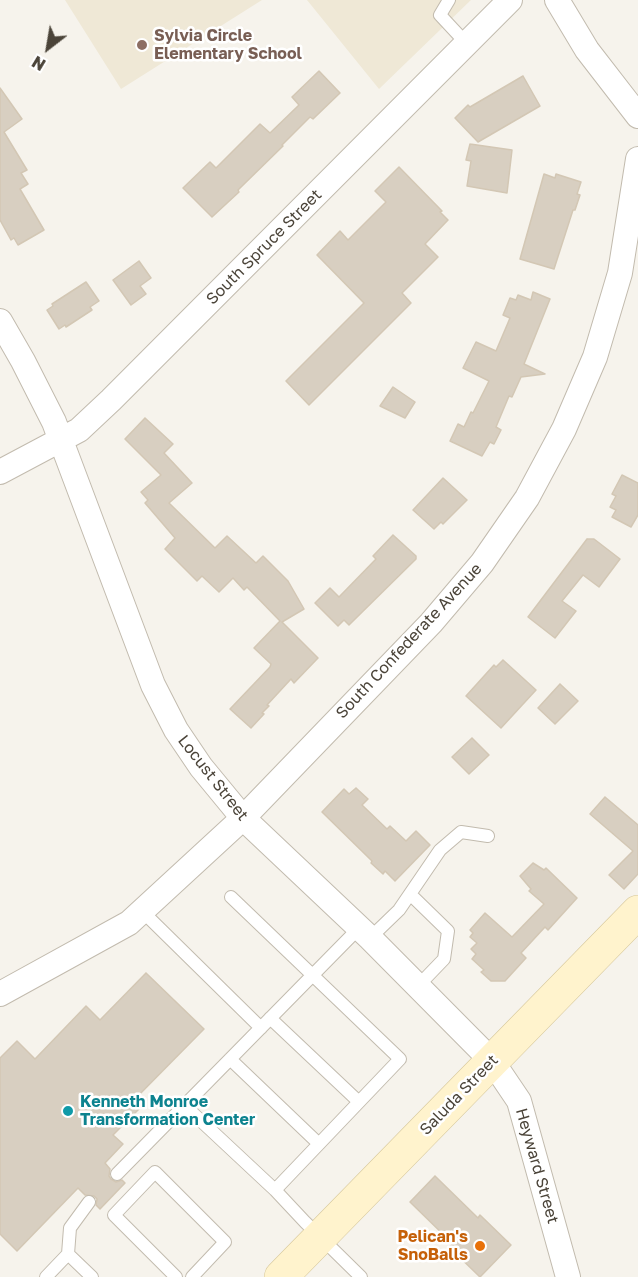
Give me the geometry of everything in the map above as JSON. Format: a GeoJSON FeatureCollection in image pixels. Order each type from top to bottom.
{"type":"FeatureCollection","features":[{"type":"Feature","properties":{"kind":"main road","name":"Saluda Street"},"geometry":{"type":"LineString","coordinates":[[281,1277],[638,912]]}},
{"type":"Feature","properties":{"kind":"street","name":"South Spruce Street"},"geometry":{"type":"LineString","coordinates":[[0,472],[79,430],[510,0]]}},
{"type":"Feature","properties":{"kind":"street"},"geometry":{"type":"LineString","coordinates":[[557,0],[587,50],[638,116]]}},
{"type":"Feature","properties":{"kind":"street","name":"South Confederate Avenue"},"geometry":{"type":"LineString","coordinates":[[0,994],[129,923],[243,818],[431,622],[482,563],[527,498],[564,429],[595,357],[620,273],[638,159]]}},
{"type":"Feature","properties":{"kind":"street","name":"Locust Street"},"geometry":{"type":"LineString","coordinates":[[0,321],[52,418],[153,685],[176,729],[201,767],[243,818],[364,933],[492,1061]]}},
{"type":"Feature","properties":{"kind":"street","name":"Heyward Street"},"geometry":{"type":"LineString","coordinates":[[492,1061],[519,1101],[568,1277]]}},
{"type":"Feature","properties":{"kind":"lane"},"geometry":{"type":"LineString","coordinates":[[449,0],[440,15],[466,44]]}},
{"type":"Feature","properties":{"kind":"lane"},"geometry":{"type":"LineString","coordinates":[[117,1174],[313,974],[364,933],[399,910],[440,850],[461,832],[488,836]]}},
{"type":"Feature","properties":{"kind":"lane"},"geometry":{"type":"LineString","coordinates":[[410,894],[448,931],[444,959],[418,986]]}},
{"type":"Feature","properties":{"kind":"lane"},"geometry":{"type":"LineString","coordinates":[[231,897],[400,1059],[275,1190]]}},
{"type":"Feature","properties":{"kind":"lane"},"geometry":{"type":"LineString","coordinates":[[142,911],[261,1028]]}},
{"type":"Feature","properties":{"kind":"lane"},"geometry":{"type":"LineString","coordinates":[[270,1018],[359,1102]]}},
{"type":"Feature","properties":{"kind":"lane"},"geometry":{"type":"LineString","coordinates":[[230,1059],[319,1144]]}},
{"type":"Feature","properties":{"kind":"lane"},"geometry":{"type":"LineString","coordinates":[[184,1105],[275,1190],[361,1277]]}},
{"type":"Feature","properties":{"kind":"lane"},"geometry":{"type":"LineString","coordinates":[[176,1277],[114,1215],[155,1172],[225,1242],[192,1277]]}},
{"type":"Feature","properties":{"kind":"lane"},"geometry":{"type":"LineString","coordinates":[[45,1277],[68,1254],[70,1228],[89,1202]]}},
{"type":"Feature","properties":{"kind":"lane"},"geometry":{"type":"LineString","coordinates":[[68,1254],[92,1277]]}},
{"type":"Feature","properties":{"kind":"shaded area","name":"Sylvia Circle Elementary School"},"geometry":{"type":"Polygon","coordinates":[[[65,0],[262,0],[121,89],[65,0]]]}},
{"type":"Feature","properties":{"kind":"shaded area","name":"Sylvia Circle Elementary School"},"geometry":{"type":"Polygon","coordinates":[[[307,0],[471,0],[379,89],[307,0]]]}},
{"type":"Feature","properties":{"kind":"building"},"geometry":{"type":"Polygon","coordinates":[[[319,71],[340,93],[313,119],[310,117],[212,217],[183,188],[210,162],[216,168],[260,124],[270,133],[299,105],[292,97],[319,71]]]}},
{"type":"Feature","properties":{"kind":"building"},"geometry":{"type":"Polygon","coordinates":[[[523,76],[540,106],[478,142],[455,118],[468,105],[470,107],[523,76]]]}},
{"type":"Feature","properties":{"kind":"building"},"geometry":{"type":"Polygon","coordinates":[[[0,88],[22,119],[4,132],[27,170],[21,173],[28,184],[20,189],[44,230],[18,245],[14,238],[11,240],[0,220],[0,88]]]}},
{"type":"Feature","properties":{"kind":"building"},"geometry":{"type":"Polygon","coordinates":[[[470,144],[512,150],[507,193],[467,186],[471,161],[466,160],[470,144]]]}},
{"type":"Feature","properties":{"kind":"building"},"geometry":{"type":"Polygon","coordinates":[[[399,167],[448,220],[425,244],[438,257],[402,293],[411,303],[309,405],[286,381],[364,303],[317,255],[340,231],[348,240],[386,202],[375,191],[399,167]]]}},
{"type":"Feature","properties":{"kind":"building"},"geometry":{"type":"Polygon","coordinates":[[[544,174],[555,178],[556,174],[581,182],[577,194],[580,195],[554,269],[520,259],[544,174]]]}},
{"type":"Feature","properties":{"kind":"building"},"geometry":{"type":"Polygon","coordinates":[[[139,261],[151,278],[140,286],[146,294],[131,305],[113,280],[139,261]]]}},
{"type":"Feature","properties":{"kind":"building"},"geometry":{"type":"Polygon","coordinates":[[[86,282],[99,301],[90,307],[92,310],[59,329],[47,310],[53,306],[52,304],[86,282]]]}},
{"type":"Feature","properties":{"kind":"building"},"geometry":{"type":"Polygon","coordinates":[[[533,292],[550,299],[524,364],[545,374],[521,377],[512,397],[509,396],[496,427],[501,430],[494,444],[490,442],[482,456],[450,441],[458,424],[464,427],[489,381],[463,368],[476,342],[496,351],[510,318],[503,315],[510,298],[516,300],[518,295],[531,300],[533,292]]]}},
{"type":"Feature","properties":{"kind":"building"},"geometry":{"type":"Polygon","coordinates":[[[393,387],[415,402],[405,418],[380,406],[393,387]]]}},
{"type":"Feature","properties":{"kind":"building"},"geometry":{"type":"Polygon","coordinates":[[[145,418],[173,444],[164,453],[192,483],[169,503],[215,548],[227,536],[256,563],[263,556],[288,581],[304,609],[282,622],[318,658],[294,683],[291,679],[267,705],[269,706],[262,713],[264,714],[251,728],[230,709],[270,667],[271,664],[254,648],[280,621],[247,587],[244,590],[233,578],[219,592],[202,576],[197,581],[165,549],[175,538],[145,503],[148,500],[141,492],[161,475],[125,439],[145,418]]]}},
{"type":"Feature","properties":{"kind":"building"},"geometry":{"type":"Polygon","coordinates":[[[622,475],[638,483],[638,515],[631,527],[612,517],[616,510],[610,507],[616,496],[612,494],[622,475]]]}},
{"type":"Feature","properties":{"kind":"building"},"geometry":{"type":"Polygon","coordinates":[[[443,478],[467,500],[443,524],[441,522],[434,529],[413,510],[443,478]]]}},
{"type":"Feature","properties":{"kind":"building"},"geometry":{"type":"Polygon","coordinates":[[[393,535],[416,556],[416,559],[349,625],[344,620],[338,626],[315,603],[330,588],[339,597],[376,559],[373,556],[393,535]]]}},
{"type":"Feature","properties":{"kind":"building"},"geometry":{"type":"Polygon","coordinates":[[[587,539],[594,539],[620,559],[599,587],[583,575],[562,601],[576,611],[555,638],[528,617],[587,539]]]}},
{"type":"Feature","properties":{"kind":"building"},"geometry":{"type":"Polygon","coordinates":[[[503,660],[536,690],[501,728],[466,696],[494,665],[496,667],[503,660]]]}},
{"type":"Feature","properties":{"kind":"building"},"geometry":{"type":"Polygon","coordinates":[[[560,684],[578,701],[555,724],[538,708],[560,684]]]}},
{"type":"Feature","properties":{"kind":"building"},"geometry":{"type":"Polygon","coordinates":[[[472,738],[489,755],[469,774],[452,757],[472,738]]]}},
{"type":"Feature","properties":{"kind":"building"},"geometry":{"type":"Polygon","coordinates":[[[356,788],[368,799],[362,805],[387,829],[390,826],[406,841],[416,831],[430,845],[395,881],[385,871],[383,874],[371,863],[372,861],[322,812],[344,789],[349,794],[356,788]]]}},
{"type":"Feature","properties":{"kind":"building"},"geometry":{"type":"Polygon","coordinates":[[[605,797],[638,825],[638,874],[624,889],[609,875],[633,851],[590,814],[605,797]]]}},
{"type":"Feature","properties":{"kind":"building"},"geometry":{"type":"Polygon","coordinates":[[[533,863],[544,870],[546,868],[577,898],[548,930],[545,927],[521,953],[526,958],[505,981],[491,981],[481,972],[484,970],[472,959],[476,954],[471,949],[477,943],[470,937],[473,933],[470,930],[485,913],[512,937],[544,904],[529,891],[531,889],[520,876],[533,863]]]}},
{"type":"Feature","properties":{"kind":"building","name":"Kenneth Monroe Transformation Center"},"geometry":{"type":"Polygon","coordinates":[[[146,973],[204,1029],[132,1102],[139,1109],[113,1135],[123,1144],[105,1163],[110,1169],[111,1179],[116,1182],[122,1180],[125,1183],[100,1209],[96,1205],[97,1199],[94,1196],[85,1195],[78,1188],[17,1251],[0,1234],[0,1058],[17,1041],[35,1059],[86,1006],[100,1020],[146,973]]]}},
{"type":"Feature","properties":{"kind":"building"},"geometry":{"type":"Polygon","coordinates":[[[435,1176],[478,1218],[480,1215],[511,1245],[480,1277],[449,1247],[453,1244],[410,1202],[435,1176]]]}},
{"type":"Feature","properties":{"kind":"place","name":"Sylvia Circle Elementary School"},"geometry":{"type":"Point","coordinates":[142,45]}},
{"type":"Feature","properties":{"kind":"place","name":"Kenneth Monroe Transformation Center"},"geometry":{"type":"Point","coordinates":[68,1111]}},
{"type":"Feature","properties":{"kind":"place","name":"Pelican's SnoBalls"},"geometry":{"type":"Point","coordinates":[480,1246]}}]}
